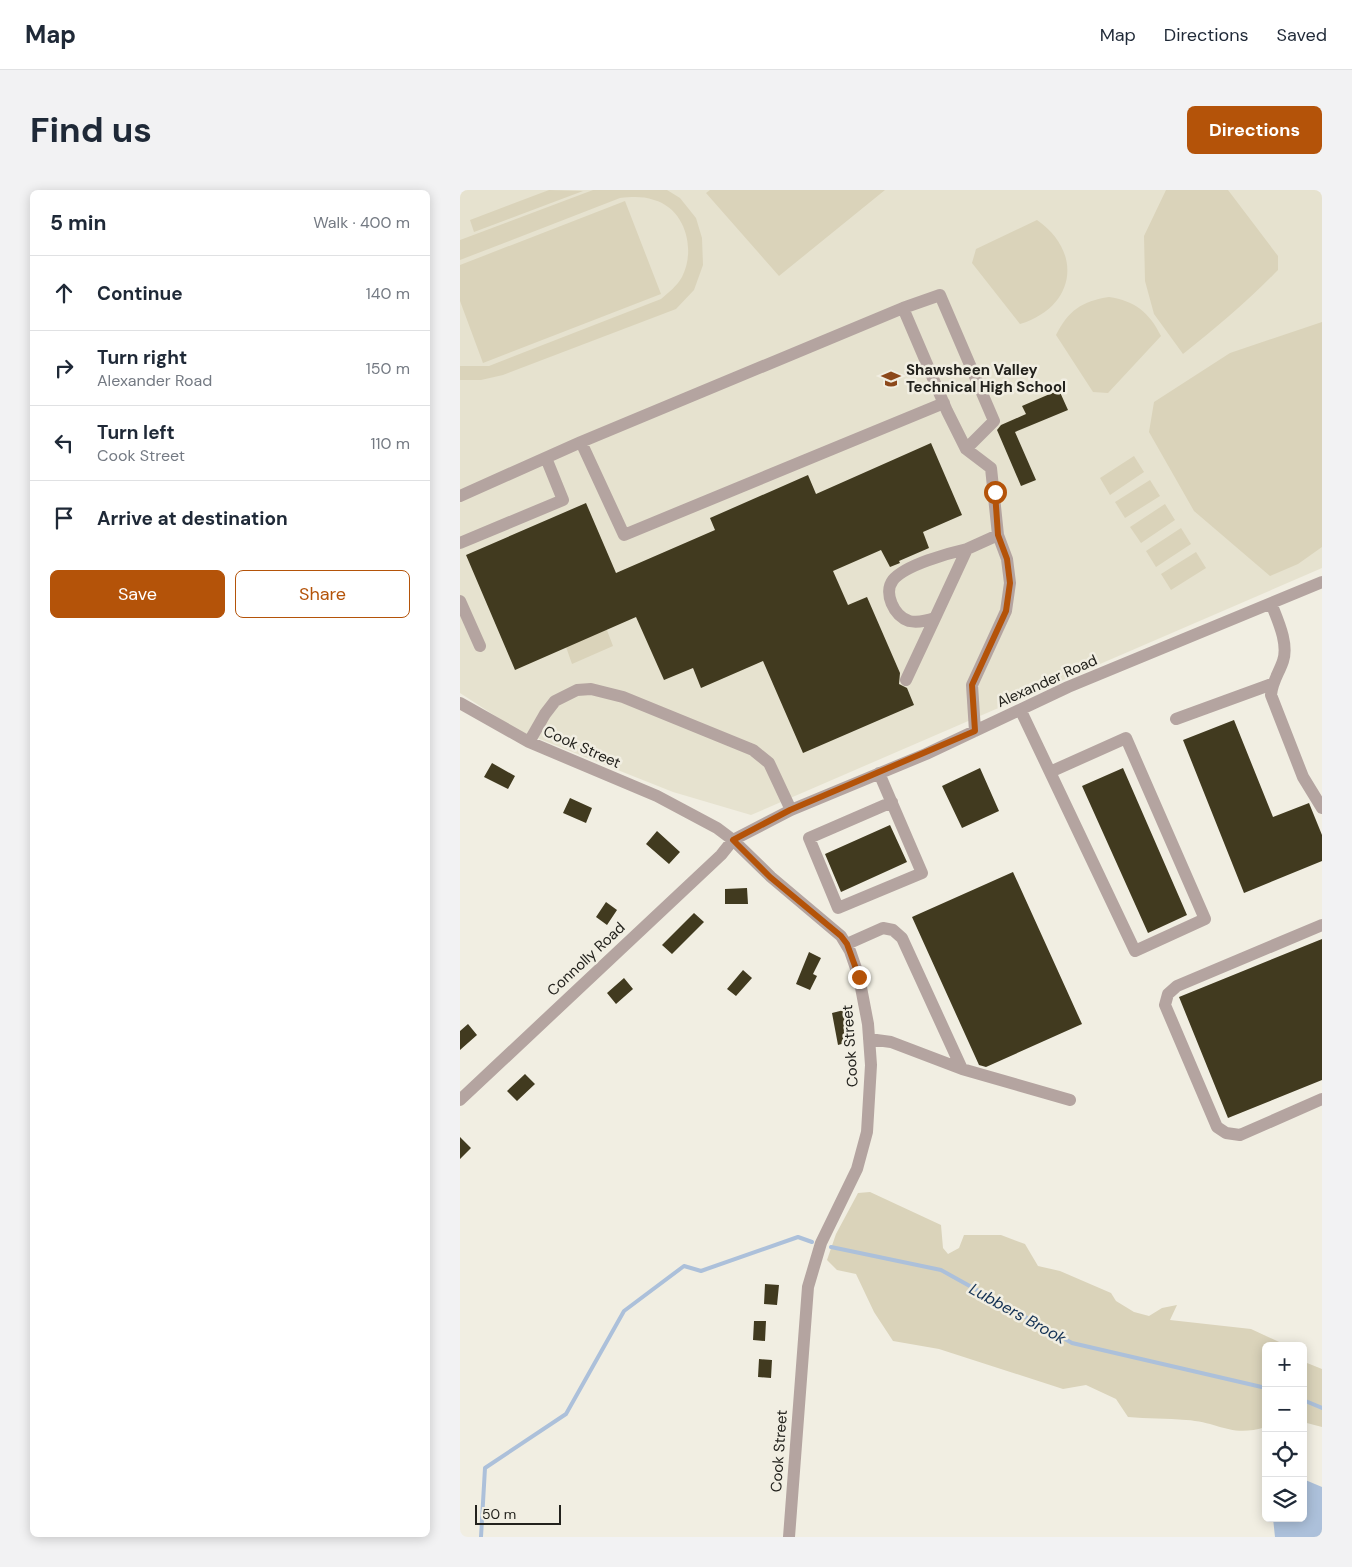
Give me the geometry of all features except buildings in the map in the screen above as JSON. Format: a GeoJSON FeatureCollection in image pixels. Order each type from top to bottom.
{"type":"FeatureCollection","features":[{"type":"Feature","properties":{"kind":"street"},"geometry":{"type":"LineString","coordinates":[[460,496],[581,442],[904,308],[940,295],[994,420],[966,448]]}},
{"type":"Feature","properties":{"kind":"street"},"geometry":{"type":"LineString","coordinates":[[904,308],[944,404],[966,448],[990,468],[998,535],[1007,559],[1010,583],[1006,611],[972,685],[975,731]]}},
{"type":"Feature","properties":{"kind":"street"},"geometry":{"type":"LineString","coordinates":[[581,442],[624,535],[944,404]]}},
{"type":"Feature","properties":{"kind":"street"},"geometry":{"type":"LineString","coordinates":[[460,543],[563,500],[546,458]]}},
{"type":"Feature","properties":{"kind":"street"},"geometry":{"type":"LineString","coordinates":[[935,618],[922,622],[910,621],[902,617],[889,598],[892,581],[898,574],[942,554],[967,549],[998,535]]}},
{"type":"Feature","properties":{"kind":"street"},"geometry":{"type":"LineString","coordinates":[[906,680],[967,549]]}},
{"type":"Feature","properties":{"kind":"street","name":"Alexander Road"},"geometry":{"type":"LineString","coordinates":[[733,840],[790,810],[975,731],[1068,687],[1322,582]]}},
{"type":"Feature","properties":{"kind":"street"},"geometry":{"type":"LineString","coordinates":[[460,601],[480,646]]}},
{"type":"Feature","properties":{"kind":"street"},"geometry":{"type":"LineString","coordinates":[[1271,603],[1284,646],[1284,658],[1272,684],[1271,694],[1274,706],[1303,777],[1322,808]]}},
{"type":"Feature","properties":{"kind":"street"},"geometry":{"type":"LineString","coordinates":[[1176,719],[1272,684]]}},
{"type":"Feature","properties":{"kind":"street"},"geometry":{"type":"LineString","coordinates":[[529,742],[554,701],[577,690],[605,691],[753,750],[769,763],[790,810]]}},
{"type":"Feature","properties":{"kind":"street","name":"Cook Street"},"geometry":{"type":"LineString","coordinates":[[460,703],[529,742],[695,815],[733,840],[770,877],[841,936],[847,944],[859,977],[869,1039],[870,1107],[864,1149],[857,1169],[821,1243],[808,1287],[789,1537]]}},
{"type":"Feature","properties":{"kind":"street"},"geometry":{"type":"LineString","coordinates":[[1021,710],[1050,772],[1135,951],[1205,918],[1126,738],[1050,772]]}},
{"type":"Feature","properties":{"kind":"street"},"geometry":{"type":"LineString","coordinates":[[879,773],[892,802],[922,873],[838,908],[809,838],[892,802]]}},
{"type":"Feature","properties":{"kind":"street","name":"Connolly Road"},"geometry":{"type":"LineString","coordinates":[[460,1100],[722,855],[733,840]]}},
{"type":"Feature","properties":{"kind":"street"},"geometry":{"type":"LineString","coordinates":[[1322,925],[1177,986],[1168,994],[1165,1005],[1217,1127],[1226,1133],[1240,1135],[1322,1099]]}},
{"type":"Feature","properties":{"kind":"street"},"geometry":{"type":"LineString","coordinates":[[847,944],[883,928],[893,930],[902,938],[962,1069]]}},
{"type":"Feature","properties":{"kind":"street"},"geometry":{"type":"LineString","coordinates":[[869,1039],[891,1042],[962,1069],[1070,1100]]}},
{"type":"Feature","properties":{"kind":"shaded area","name":"Shawsheen Valley Technical High School"},"geometry":{"type":"Polygon","coordinates":[[[460,190],[1322,190],[1322,568],[751,815],[673,792],[517,730],[460,693],[460,190]]]}},
{"type":"Feature","properties":{"kind":"shaded area"},"geometry":{"type":"Polygon","coordinates":[[[549,190],[583,191],[474,232],[470,220],[549,190]]]}},
{"type":"Feature","properties":{"kind":"shaded area"},"geometry":{"type":"Polygon","coordinates":[[[593,190],[667,190],[680,198],[696,218],[702,238],[703,265],[694,290],[676,309],[503,375],[481,380],[460,380],[460,366],[489,366],[661,299],[680,280],[688,255],[688,243],[681,221],[665,205],[641,197],[620,198],[460,260],[460,240],[593,190]]]}},
{"type":"Feature","properties":{"kind":"shaded area"},"geometry":{"type":"Polygon","coordinates":[[[710,190],[885,190],[779,276],[706,193],[710,190]]]}},
{"type":"Feature","properties":{"kind":"shaded area"},"geometry":{"type":"Polygon","coordinates":[[[1166,190],[1228,190],[1278,256],[1278,270],[1232,314],[1183,354],[1154,314],[1145,281],[1144,236],[1166,190]]]}},
{"type":"Feature","properties":{"kind":"shaded area"},"geometry":{"type":"Polygon","coordinates":[[[625,201],[661,294],[483,363],[460,301],[460,265],[625,201]]]}},
{"type":"Feature","properties":{"kind":"shaded area"},"geometry":{"type":"Polygon","coordinates":[[[1037,220],[1052,233],[1062,248],[1067,263],[1067,278],[1062,292],[1052,305],[1038,316],[1020,324],[972,263],[976,249],[1037,220]]]}},
{"type":"Feature","properties":{"kind":"shaded area"},"geometry":{"type":"Polygon","coordinates":[[[1109,297],[1126,301],[1140,309],[1151,320],[1161,336],[1108,393],[1093,392],[1056,335],[1071,313],[1077,308],[1091,301],[1109,297]]]}},
{"type":"Feature","properties":{"kind":"shaded area"},"geometry":{"type":"Polygon","coordinates":[[[1322,322],[1322,547],[1298,564],[1270,576],[1194,511],[1149,432],[1154,402],[1230,353],[1322,322]]]}},
{"type":"Feature","properties":{"kind":"shaded area"},"geometry":{"type":"Polygon","coordinates":[[[1134,456],[1144,472],[1110,495],[1100,478],[1134,456]]]}},
{"type":"Feature","properties":{"kind":"shaded area"},"geometry":{"type":"Polygon","coordinates":[[[1150,480],[1160,496],[1125,518],[1115,502],[1150,480]]]}},
{"type":"Feature","properties":{"kind":"shaded area"},"geometry":{"type":"Polygon","coordinates":[[[1165,504],[1175,520],[1141,543],[1130,527],[1165,504]]]}},
{"type":"Feature","properties":{"kind":"shaded area"},"geometry":{"type":"Polygon","coordinates":[[[1181,528],[1191,544],[1156,567],[1146,551],[1181,528]]]}},
{"type":"Feature","properties":{"kind":"shaded area"},"geometry":{"type":"Polygon","coordinates":[[[1196,552],[1206,568],[1171,590],[1161,574],[1196,552]]]}},
{"type":"Feature","properties":{"kind":"shaded area"},"geometry":{"type":"Polygon","coordinates":[[[605,625],[613,646],[572,664],[565,644],[605,625]]]}},
{"type":"Feature","properties":{"kind":"shaded area"},"geometry":{"type":"Polygon","coordinates":[[[870,1192],[941,1225],[943,1248],[948,1254],[959,1248],[964,1235],[1001,1235],[1025,1244],[1038,1266],[1060,1271],[1111,1293],[1116,1301],[1134,1312],[1149,1316],[1162,1308],[1177,1305],[1170,1320],[1251,1329],[1279,1342],[1262,1342],[1262,1428],[1243,1431],[1198,1421],[1128,1417],[1116,1399],[1086,1385],[1063,1389],[939,1349],[893,1341],[874,1312],[856,1274],[837,1270],[827,1260],[836,1234],[858,1193],[870,1192]]]}},
{"type":"Feature","properties":{"kind":"shaded area"},"geometry":{"type":"Polygon","coordinates":[[[1307,1363],[1322,1369],[1322,1427],[1307,1423],[1307,1363]]]}},
{"type":"Feature","properties":{"kind":"water"},"geometry":{"type":"Polygon","coordinates":[[[1307,1481],[1322,1487],[1322,1537],[1275,1537],[1273,1522],[1307,1522],[1307,1481]]]}},
{"type":"Feature","properties":{"kind":"waterway","name":"Lubbers Brook"},"geometry":{"type":"LineString","coordinates":[[481,1537],[485,1468],[566,1414],[624,1311],[684,1266],[701,1271],[798,1237],[812,1242]]}},
{"type":"Feature","properties":{"kind":"waterway","name":"Lubbers Brook"},"geometry":{"type":"LineString","coordinates":[[831,1247],[941,1270],[1072,1343],[1262,1387]]}},
{"type":"Feature","properties":{"kind":"waterway","name":"Lubbers Brook"},"geometry":{"type":"LineString","coordinates":[[1307,1402],[1322,1408]]}},
{"type":"Feature","properties":{"kind":"place","name":"Shawsheen Valley Technical High School"},"geometry":{"type":"Point","coordinates":[891,379]}},
{"type":"Feature","properties":{"kind":"route"},"geometry":{"type":"LineString","coordinates":[[859,977],[847,944],[841,936],[770,877],[733,840],[790,810],[926,754],[975,731],[972,685],[979,666],[992,644],[1006,611],[1010,583],[1007,559],[998,535],[995,492]]}}]}
